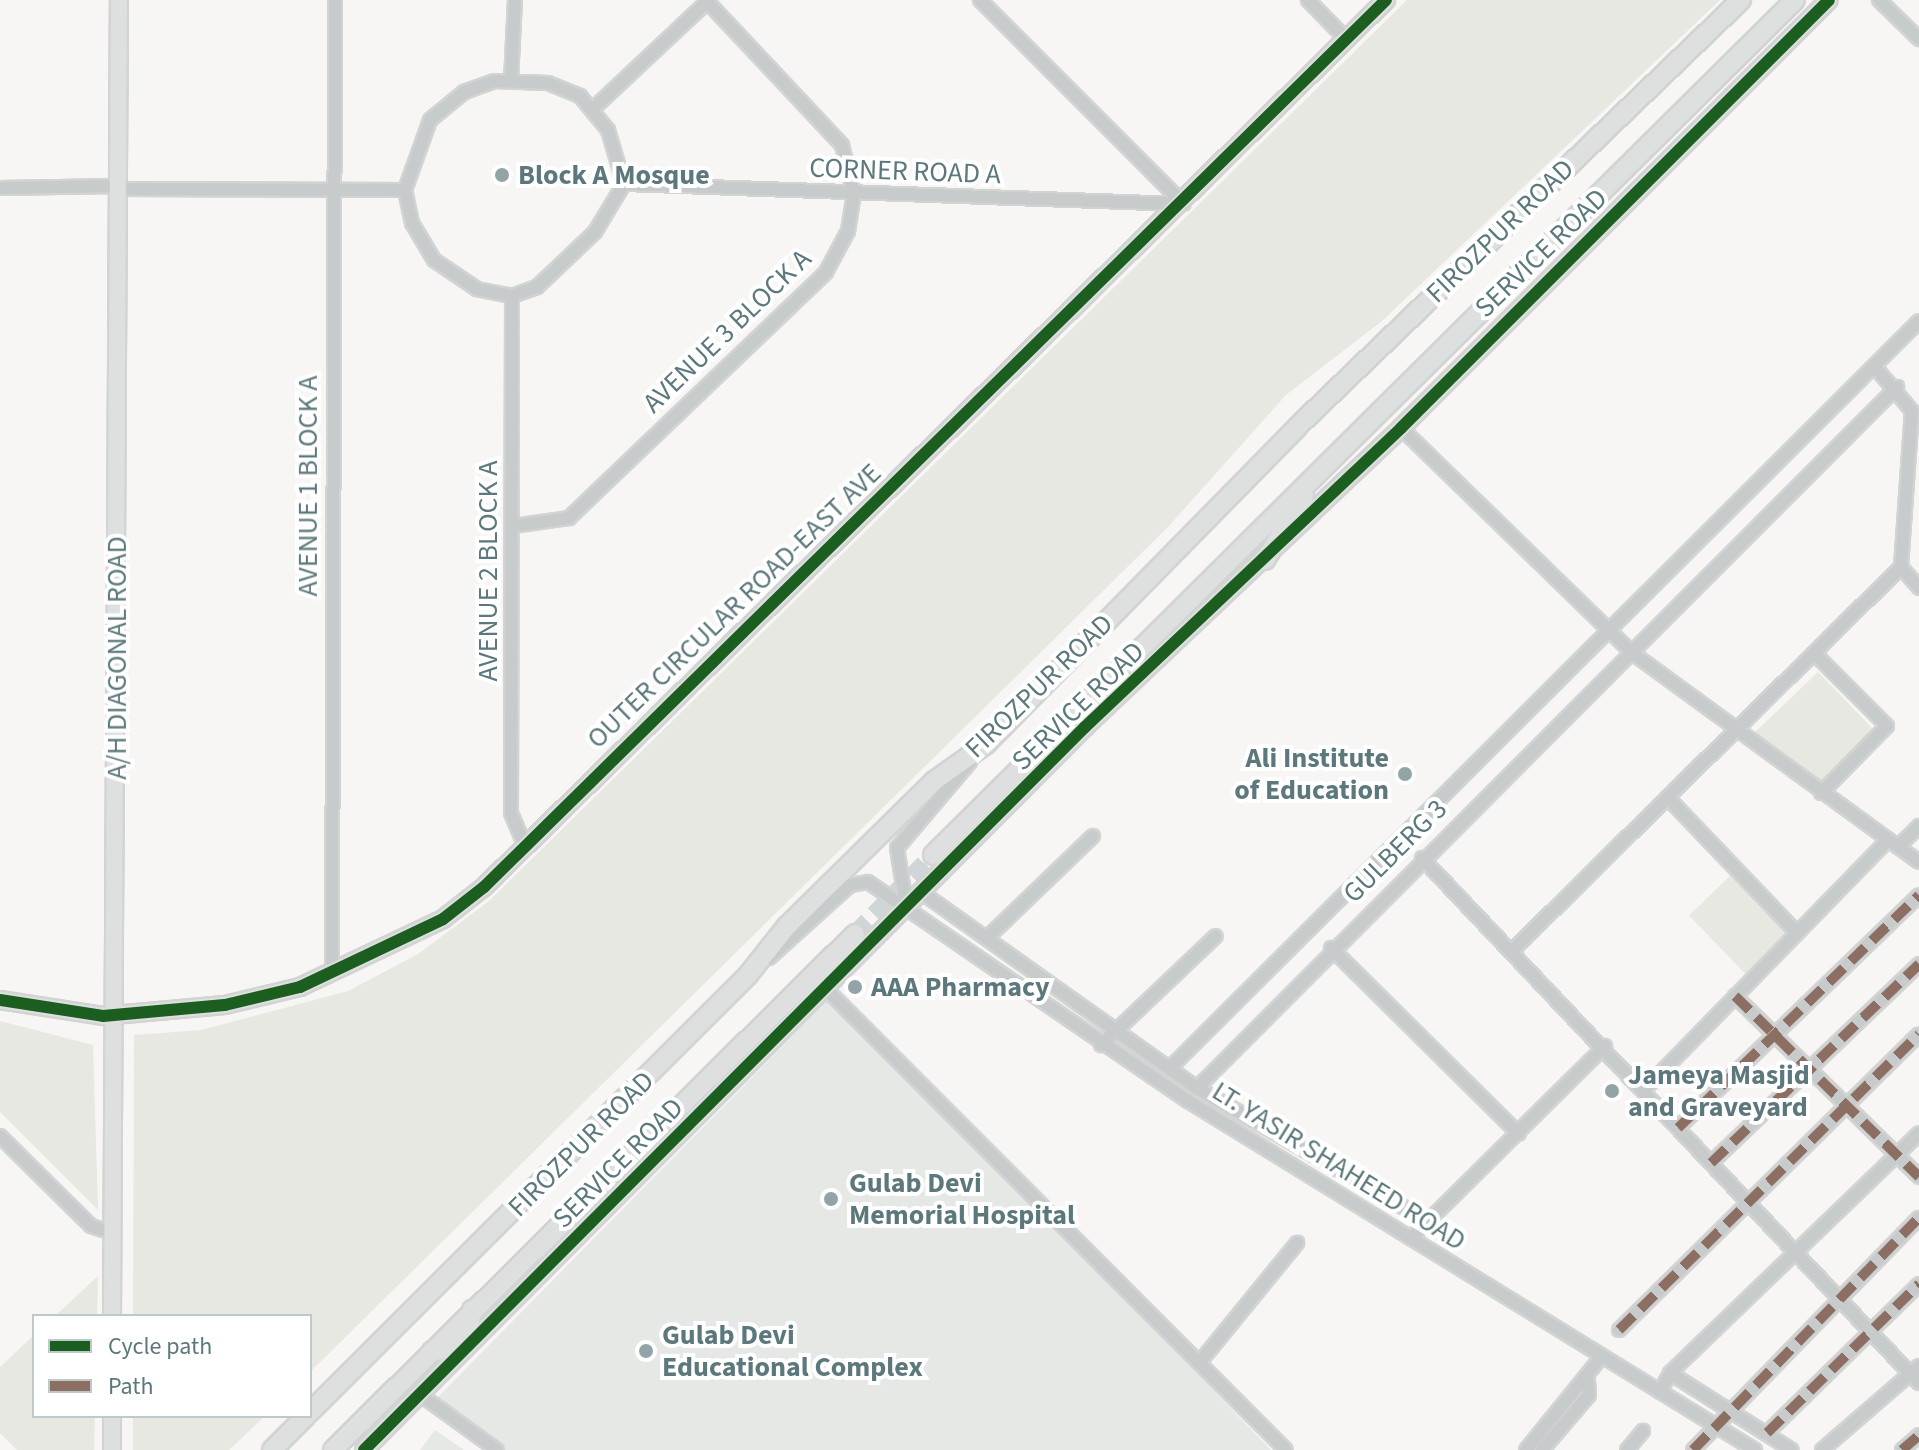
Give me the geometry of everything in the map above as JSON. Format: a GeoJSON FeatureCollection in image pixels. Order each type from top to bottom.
{"type":"FeatureCollection","features":[{"type":"Feature","properties":{"kind":"main road","name":"FIROZPUR ROAD"},"geometry":{"type":"LineString","coordinates":[[312,1410],[748,975],[787,926],[934,781],[986,744],[1297,427],[1741,0]]}},
{"type":"Feature","properties":{"kind":"main road","name":"FIROZPUR ROAD"},"geometry":{"type":"LineString","coordinates":[[933,855],[1795,0]]}},
{"type":"Feature","properties":{"kind":"main road"},"geometry":{"type":"LineString","coordinates":[[1265,560],[1318,473]]}},
{"type":"Feature","properties":{"kind":"main road","name":"FIROZPUR ROAD"},"geometry":{"type":"LineString","coordinates":[[333,1450],[855,934]]}},
{"type":"Feature","properties":{"kind":"main road"},"geometry":{"type":"LineString","coordinates":[[432,1351],[464,1348],[472,1310]]}},
{"type":"Feature","properties":{"kind":"main road","name":"FIROZPUR ROAD"},"geometry":{"type":"LineString","coordinates":[[272,1450],[304,1418]]}},
{"type":"Feature","properties":{"kind":"street","name":"A/H DIAGONAL ROAD"},"geometry":{"type":"LineString","coordinates":[[112,1314],[116,1016],[119,0]]}},
{"type":"Feature","properties":{"kind":"street","name":"AVENUE 1 BLOCK A"},"geometry":{"type":"LineString","coordinates":[[332,973],[335,0]]}},
{"type":"Feature","properties":{"kind":"street"},"geometry":{"type":"LineString","coordinates":[[511,81],[515,0]]}},
{"type":"Feature","properties":{"kind":"street"},"geometry":{"type":"LineString","coordinates":[[594,108],[707,0]]}},
{"type":"Feature","properties":{"kind":"street","name":"AVENUE 3 BLOCK A"},"geometry":{"type":"LineString","coordinates":[[513,526],[569,518],[815,282],[839,252],[854,194],[842,145],[707,0]]}},
{"type":"Feature","properties":{"kind":"street"},"geometry":{"type":"LineString","coordinates":[[980,0],[1184,204]]}},
{"type":"Feature","properties":{"kind":"street"},"geometry":{"type":"LineString","coordinates":[[1308,0],[1346,39]]}},
{"type":"Feature","properties":{"kind":"street","name":"OUTER CIRCULAR ROAD-EAST AVE"},"geometry":{"type":"LineString","coordinates":[[0,1000],[116,1016],[225,1005],[332,973],[443,919],[1184,204],[1386,0]]}},
{"type":"Feature","properties":{"kind":"street","name":"SERVICE ROAD"},"geometry":{"type":"LineString","coordinates":[[364,1450],[418,1393],[828,991],[1085,727],[1265,560],[1401,428],[1829,0]]}},
{"type":"Feature","properties":{"kind":"street"},"geometry":{"type":"LineString","coordinates":[[1879,0],[1919,39]]}},
{"type":"Feature","properties":{"kind":"street"},"geometry":{"type":"LineString","coordinates":[[511,81],[557,86],[594,108],[624,184],[595,232],[546,280],[512,296],[477,289],[434,260],[412,223],[405,190],[414,149],[441,109],[479,85],[511,81]]}},
{"type":"Feature","properties":{"kind":"street","name":"CORNER ROAD A"},"geometry":{"type":"LineString","coordinates":[[624,184],[1184,204]]}},
{"type":"Feature","properties":{"kind":"street"},"geometry":{"type":"LineString","coordinates":[[0,188],[334,187],[405,190]]}},
{"type":"Feature","properties":{"kind":"street","name":"AVENUE 2 BLOCK A"},"geometry":{"type":"LineString","coordinates":[[512,296],[511,813],[524,844]]}},
{"type":"Feature","properties":{"kind":"street"},"geometry":{"type":"LineString","coordinates":[[1171,1067],[1610,634],[1919,321]]}},
{"type":"Feature","properties":{"kind":"street"},"geometry":{"type":"LineString","coordinates":[[1512,951],[1901,567],[1912,411],[1897,387],[1875,367]]}},
{"type":"Feature","properties":{"kind":"street","name":"GULBERG 3"},"geometry":{"type":"LineString","coordinates":[[1197,1088],[1331,948],[1897,387]]}},
{"type":"Feature","properties":{"kind":"street"},"geometry":{"type":"LineString","coordinates":[[1401,428],[1631,652],[1919,862]]}},
{"type":"Feature","properties":{"kind":"street"},"geometry":{"type":"LineString","coordinates":[[1901,567],[1919,588]]}},
{"type":"Feature","properties":{"kind":"street"},"geometry":{"type":"LineString","coordinates":[[1815,654],[1887,726],[1821,793]]}},
{"type":"Feature","properties":{"kind":"street"},"geometry":{"type":"LineString","coordinates":[[907,910],[897,848],[986,744]]}},
{"type":"Feature","properties":{"kind":"street"},"geometry":{"type":"LineString","coordinates":[[1668,798],[1797,933]]}},
{"type":"Feature","properties":{"kind":"street"},"geometry":{"type":"LineString","coordinates":[[1646,1088],[1797,933],[1893,843],[1919,826]]}},
{"type":"Feature","properties":{"kind":"street"},"geometry":{"type":"LineString","coordinates":[[987,938],[1093,836]]}},
{"type":"Feature","properties":{"kind":"street"},"geometry":{"type":"LineString","coordinates":[[1422,858],[1646,1088],[1678,1128],[1870,1331],[1916,1374],[1822,1450]]}},
{"type":"Feature","properties":{"kind":"street","name":"LT. YASIR SHAHEED ROAD"},"geometry":{"type":"LineString","coordinates":[[748,975],[856,882],[907,910],[1101,1045],[1755,1450]]}},
{"type":"Feature","properties":{"kind":"street"},"geometry":{"type":"LineString","coordinates":[[924,894],[1197,1088],[1426,1220]]}},
{"type":"Feature","properties":{"kind":"street"},"geometry":{"type":"LineString","coordinates":[[1678,1128],[1917,901]]}},
{"type":"Feature","properties":{"kind":"street"},"geometry":{"type":"LineString","coordinates":[[950,940],[968,926]]}},
{"type":"Feature","properties":{"kind":"street"},"geometry":{"type":"LineString","coordinates":[[1101,1045],[1113,1026],[1216,936]]}},
{"type":"Feature","properties":{"kind":"street"},"geometry":{"type":"LineString","coordinates":[[992,970],[1001,948]]}},
{"type":"Feature","properties":{"kind":"street"},"geometry":{"type":"LineString","coordinates":[[1331,948],[1519,1134]]}},
{"type":"Feature","properties":{"kind":"street"},"geometry":{"type":"LineString","coordinates":[[1711,1163],[1919,964]]}},
{"type":"Feature","properties":{"kind":"street"},"geometry":{"type":"LineString","coordinates":[[828,991],[1286,1450]]}},
{"type":"Feature","properties":{"kind":"street"},"geometry":{"type":"LineString","coordinates":[[1735,996],[1919,1177]]}},
{"type":"Feature","properties":{"kind":"street"},"geometry":{"type":"LineString","coordinates":[[1619,1330],[1919,1034]]}},
{"type":"Feature","properties":{"kind":"street"},"geometry":{"type":"LineString","coordinates":[[1411,1238],[1605,1046]]}},
{"type":"Feature","properties":{"kind":"street"},"geometry":{"type":"LineString","coordinates":[[1660,1392],[1670,1373],[1919,1133]]}},
{"type":"Feature","properties":{"kind":"street"},"geometry":{"type":"LineString","coordinates":[[0,1136],[91,1226],[112,1233]]}},
{"type":"Feature","properties":{"kind":"street"},"geometry":{"type":"LineString","coordinates":[[1693,1450],[1727,1408],[1919,1218]]}},
{"type":"Feature","properties":{"kind":"street"},"geometry":{"type":"LineString","coordinates":[[1200,1362],[1297,1243]]}},
{"type":"Feature","properties":{"kind":"street"},"geometry":{"type":"LineString","coordinates":[[1767,1433],[1919,1284]]}},
{"type":"Feature","properties":{"kind":"street"},"geometry":{"type":"LineString","coordinates":[[1526,1450],[1588,1380],[1602,1356]]}},
{"type":"Feature","properties":{"kind":"street"},"geometry":{"type":"LineString","coordinates":[[1670,1373],[1792,1450]]}},
{"type":"Feature","properties":{"kind":"street"},"geometry":{"type":"LineString","coordinates":[[1542,1450],[1589,1395],[1588,1380]]}},
{"type":"Feature","properties":{"kind":"street"},"geometry":{"type":"LineString","coordinates":[[418,1393],[497,1450]]}},
{"type":"Feature","properties":{"kind":"street"},"geometry":{"type":"LineString","coordinates":[[112,1418],[112,1450]]}},
{"type":"Feature","properties":{"kind":"street"},"geometry":{"type":"LineString","coordinates":[[1627,1450],[1643,1431]]}},
{"type":"Feature","properties":{"kind":"street"},"geometry":{"type":"LineString","coordinates":[[1902,1450],[1919,1435]]}},
{"type":"Feature","properties":{"kind":"shaded area"},"geometry":{"type":"Polygon","coordinates":[[[1407,0],[1720,0],[1382,321],[1286,395],[1168,527],[312,1370],[312,1314],[133,1314],[134,1035],[201,1030],[348,991],[418,954],[489,901],[1407,0]]]}},
{"type":"Feature","properties":{"kind":"shaded area"},"geometry":{"type":"Polygon","coordinates":[[[1818,672],[1875,731],[1823,786],[1753,734],[1818,672]]]}},
{"type":"Feature","properties":{"kind":"shaded area"},"geometry":{"type":"Polygon","coordinates":[[[1730,876],[1786,934],[1745,974],[1689,916],[1730,876]]]}},
{"type":"Feature","properties":{"kind":"shaded area","name":"Gulab Devi Memorial Hospital"},"geometry":{"type":"Polygon","coordinates":[[[833,995],[1271,1450],[500,1450],[432,1403],[833,995]]]}},
{"type":"Feature","properties":{"kind":"shaded area"},"geometry":{"type":"Polygon","coordinates":[[[0,1021],[93,1045],[98,1210],[0,1112],[0,1021]]]}},
{"type":"Feature","properties":{"kind":"shaded area"},"geometry":{"type":"Polygon","coordinates":[[[98,1276],[97,1314],[57,1314],[98,1276]]]}},
{"type":"Feature","properties":{"kind":"shaded area"},"geometry":{"type":"Polygon","coordinates":[[[32,1337],[32,1418],[95,1418],[94,1450],[17,1450],[0,1433],[0,1367],[32,1337]]]}},
{"type":"Feature","properties":{"kind":"shaded area"},"geometry":{"type":"Polygon","coordinates":[[[133,1418],[263,1418],[229,1450],[133,1450],[133,1418]]]}},
{"type":"Feature","properties":{"kind":"shaded area"},"geometry":{"type":"Polygon","coordinates":[[[435,1430],[464,1450],[420,1450],[435,1430]]]}},
{"type":"Feature","properties":{"kind":"tunnel"},"geometry":{"type":"LineString","coordinates":[[855,934],[933,855]]}},
{"type":"Feature","properties":{"kind":"marked path"},"geometry":{"type":"LineString","coordinates":[[1678,1128],[1919,895]]}},
{"type":"Feature","properties":{"kind":"marked path"},"geometry":{"type":"LineString","coordinates":[[1711,1163],[1919,964]]}},
{"type":"Feature","properties":{"kind":"marked path"},"geometry":{"type":"LineString","coordinates":[[1735,996],[1919,1177]]}},
{"type":"Feature","properties":{"kind":"marked path"},"geometry":{"type":"LineString","coordinates":[[1619,1330],[1919,1034]]}},
{"type":"Feature","properties":{"kind":"marked path"},"geometry":{"type":"LineString","coordinates":[[1693,1450],[1919,1218]]}},
{"type":"Feature","properties":{"kind":"marked path"},"geometry":{"type":"LineString","coordinates":[[1767,1433],[1919,1284]]}},
{"type":"Feature","properties":{"kind":"marked path"},"geometry":{"type":"LineString","coordinates":[[1902,1450],[1919,1435]]}},
{"type":"Feature","properties":{"kind":"cycle path"},"geometry":{"type":"LineString","coordinates":[[0,1000],[103,1016],[225,1005],[300,987],[443,919],[484,887],[1386,0]]}},
{"type":"Feature","properties":{"kind":"cycle path"},"geometry":{"type":"LineString","coordinates":[[364,1450],[1085,727],[1401,428],[1829,0]]}},
{"type":"Feature","properties":{"kind":"place","name":"Block A Mosque"},"geometry":{"type":"Point","coordinates":[502,175]}},
{"type":"Feature","properties":{"kind":"place","name":"Ali Institute of Education"},"geometry":{"type":"Point","coordinates":[1405,774]}},
{"type":"Feature","properties":{"kind":"place","name":"AAA Pharmacy"},"geometry":{"type":"Point","coordinates":[855,987]}},
{"type":"Feature","properties":{"kind":"place","name":"Jameya Masjid and Graveyard"},"geometry":{"type":"Point","coordinates":[1612,1091]}},
{"type":"Feature","properties":{"kind":"place","name":"Gulab Devi Memorial Hospital"},"geometry":{"type":"Point","coordinates":[831,1199]}},
{"type":"Feature","properties":{"kind":"place","name":"Gulab Devi Educational Complex"},"geometry":{"type":"Point","coordinates":[646,1351]}}]}
